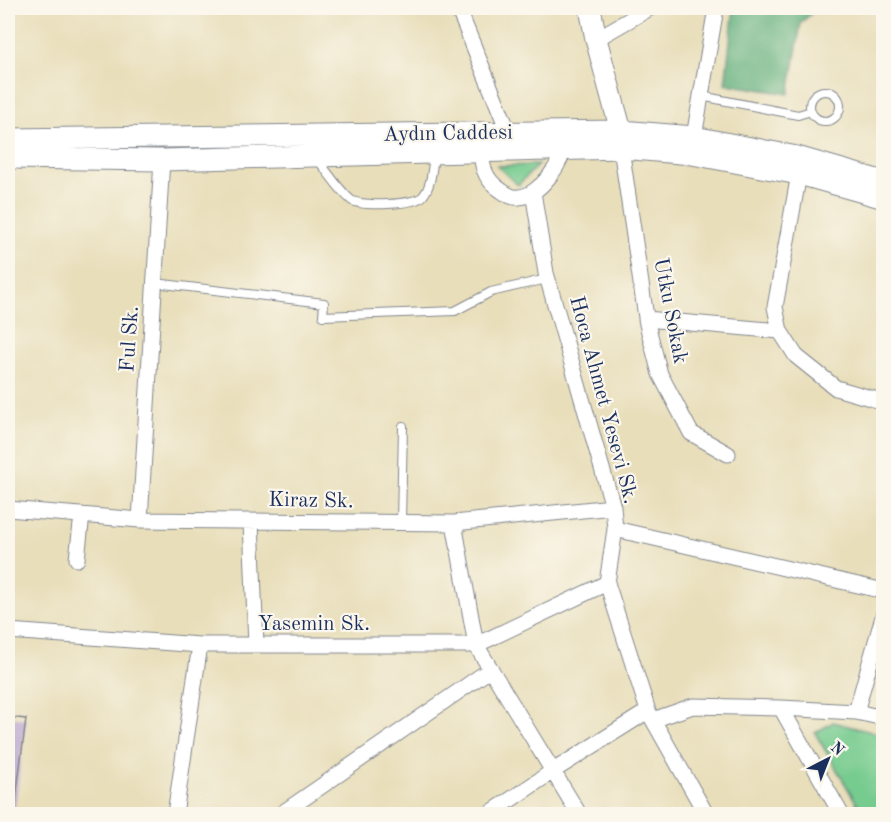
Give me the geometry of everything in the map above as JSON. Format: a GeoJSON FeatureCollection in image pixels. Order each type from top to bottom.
{"type":"FeatureCollection","features":[{"type":"Feature","properties":{"kind":"main road"},"geometry":{"type":"LineString","coordinates":[[590,8],[621,140]]}},
{"type":"Feature","properties":{"kind":"main road","name":"Aydın Caddesi"},"geometry":{"type":"LineString","coordinates":[[8,158],[162,160],[435,152],[509,133],[564,140]]}},
{"type":"Feature","properties":{"kind":"main road","name":"Aydın Caddesi"},"geometry":{"type":"LineString","coordinates":[[8,139],[481,142],[621,140],[694,136],[797,157],[884,182]]}},
{"type":"Feature","properties":{"kind":"main road","name":"Aydın Caddesi"},"geometry":{"type":"LineString","coordinates":[[621,140],[799,174],[884,198]]}},
{"type":"Feature","properties":{"kind":"street"},"geometry":{"type":"LineString","coordinates":[[458,8],[509,133]]}},
{"type":"Feature","properties":{"kind":"street"},"geometry":{"type":"LineString","coordinates":[[596,39],[650,8]]}},
{"type":"Feature","properties":{"kind":"street"},"geometry":{"type":"LineString","coordinates":[[694,136],[716,8]]}},
{"type":"Feature","properties":{"kind":"street"},"geometry":{"type":"LineString","coordinates":[[481,142],[482,168],[486,177],[495,187],[508,195],[519,198],[533,192],[554,172],[564,140]]}},
{"type":"Feature","properties":{"kind":"street","name":"Utku Sokak"},"geometry":{"type":"LineString","coordinates":[[621,140],[646,319],[660,374],[691,433],[728,454]]}},
{"type":"Feature","properties":{"kind":"street","name":"Ful Sk."},"geometry":{"type":"LineString","coordinates":[[140,520],[162,160]]}},
{"type":"Feature","properties":{"kind":"street"},"geometry":{"type":"LineString","coordinates":[[799,174],[775,308],[780,331],[796,356],[836,388],[884,402]]}},
{"type":"Feature","properties":{"kind":"street","name":"Hoca Ahmet Yesevi Sk."},"geometry":{"type":"LineString","coordinates":[[533,192],[548,279],[613,507],[615,528],[607,583],[650,716],[706,814]]}},
{"type":"Feature","properties":{"kind":"street"},"geometry":{"type":"LineString","coordinates":[[646,319],[780,331]]}},
{"type":"Feature","properties":{"kind":"street","name":"Kiraz Sk."},"geometry":{"type":"LineString","coordinates":[[8,509],[140,520],[454,523],[613,507]]}},
{"type":"Feature","properties":{"kind":"street"},"geometry":{"type":"LineString","coordinates":[[77,559],[81,515]]}},
{"type":"Feature","properties":{"kind":"street"},"geometry":{"type":"LineString","coordinates":[[251,521],[256,645]]}},
{"type":"Feature","properties":{"kind":"street"},"geometry":{"type":"LineString","coordinates":[[454,523],[476,645],[579,814]]}},
{"type":"Feature","properties":{"kind":"street"},"geometry":{"type":"LineString","coordinates":[[615,528],[884,591]]}},
{"type":"Feature","properties":{"kind":"street","name":"Yasemin Sk."},"geometry":{"type":"LineString","coordinates":[[8,631],[200,645],[476,645],[607,583]]}},
{"type":"Feature","properties":{"kind":"street"},"geometry":{"type":"LineString","coordinates":[[856,712],[884,613]]}},
{"type":"Feature","properties":{"kind":"street"},"geometry":{"type":"LineString","coordinates":[[175,814],[200,645]]}},
{"type":"Feature","properties":{"kind":"street"},"geometry":{"type":"LineString","coordinates":[[281,814],[491,669]]}},
{"type":"Feature","properties":{"kind":"street"},"geometry":{"type":"LineString","coordinates":[[489,814],[553,771],[650,716],[693,706],[856,712],[884,718]]}},
{"type":"Feature","properties":{"kind":"street"},"geometry":{"type":"LineString","coordinates":[[781,708],[841,814]]}},
{"type":"Feature","properties":{"kind":"lane"},"geometry":{"type":"LineString","coordinates":[[701,96],[798,115],[811,111]]}},
{"type":"Feature","properties":{"kind":"lane"},"geometry":{"type":"LineString","coordinates":[[315,156],[352,201],[360,204],[414,202],[423,196],[430,182],[435,152]]}},
{"type":"Feature","properties":{"kind":"lane"},"geometry":{"type":"LineString","coordinates":[[155,283],[324,303],[323,316],[455,311],[491,292],[548,279]]}},
{"type":"Feature","properties":{"kind":"lane"},"geometry":{"type":"LineString","coordinates":[[401,523],[403,426]]}},
{"type":"Feature","properties":{"kind":"green space"},"geometry":{"type":"Polygon","coordinates":[[[734,8],[817,8],[801,23],[789,94],[725,84],[734,8]]]}},
{"type":"Feature","properties":{"kind":"green space"},"geometry":{"type":"Polygon","coordinates":[[[538,165],[518,185],[497,166],[538,165]]]}},
{"type":"Feature","properties":{"kind":"green space"},"geometry":{"type":"Polygon","coordinates":[[[833,722],[883,735],[883,814],[863,814],[815,733],[833,722]]]}},
{"type":"Feature","properties":{"kind":"building"},"geometry":{"type":"Polygon","coordinates":[[[8,717],[26,719],[14,814],[8,814],[8,717]]]}}]}
